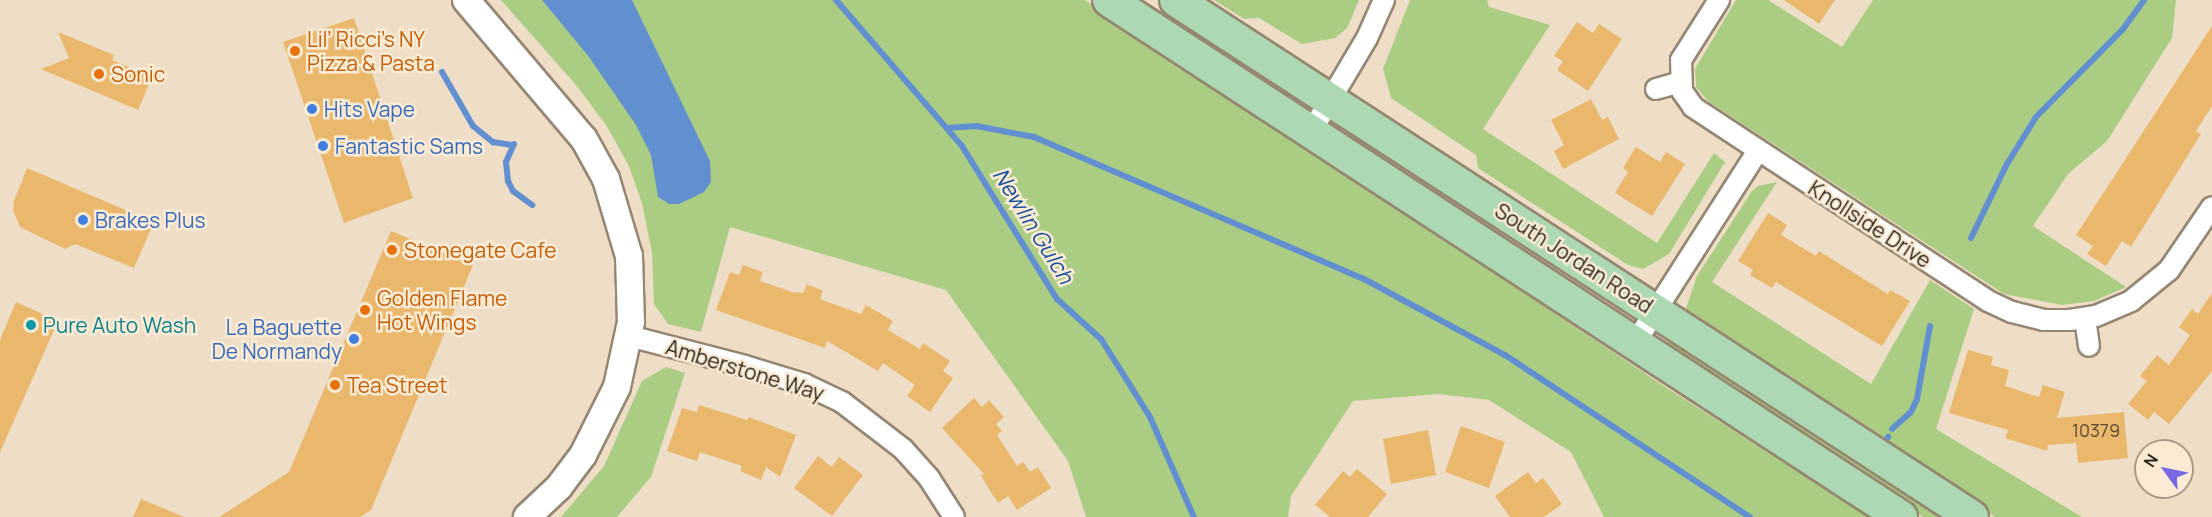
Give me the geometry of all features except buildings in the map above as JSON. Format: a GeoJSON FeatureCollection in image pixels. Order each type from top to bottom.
{"type":"FeatureCollection","features":[{"type":"Feature","properties":{"kind":"main road","name":"South Jordan Road"},"geometry":{"type":"LineString","coordinates":[[1109,0],[1901,517]]}},
{"type":"Feature","properties":{"kind":"main road","name":"South Jordan Road"},"geometry":{"type":"LineString","coordinates":[[1176,0],[1972,517]]}},
{"type":"Feature","properties":{"kind":"street"},"geometry":{"type":"LineString","coordinates":[[466,0],[563,111],[606,179],[629,256],[629,336],[617,387],[593,438],[559,487],[527,517]]}},
{"type":"Feature","properties":{"kind":"street"},"geometry":{"type":"LineString","coordinates":[[1311,132],[1367,38],[1384,0]]}},
{"type":"Feature","properties":{"kind":"street"},"geometry":{"type":"LineString","coordinates":[[1656,89],[1680,82],[1681,60],[1719,0]]}},
{"type":"Feature","properties":{"kind":"street","name":"Knollside Drive"},"geometry":{"type":"LineString","coordinates":[[1680,82],[1693,107],[1758,151],[2001,307],[2043,320],[2085,318],[2131,301],[2161,278],[2212,207]]}},
{"type":"Feature","properties":{"kind":"street"},"geometry":{"type":"LineString","coordinates":[[1635,343],[1758,151]]}},
{"type":"Feature","properties":{"kind":"street"},"geometry":{"type":"LineString","coordinates":[[2085,318],[2089,346]]}},
{"type":"Feature","properties":{"kind":"street","name":"Amberstone Way"},"geometry":{"type":"LineString","coordinates":[[629,336],[804,384],[842,402],[878,426],[909,455],[954,517]]}},
{"type":"Feature","properties":{"kind":"green space"},"geometry":{"type":"Polygon","coordinates":[[[501,0],[1085,0],[1664,386],[1869,517],[1604,517],[1571,452],[1489,400],[1439,394],[1353,401],[1291,496],[1288,517],[1086,517],[1068,461],[946,290],[730,227],[701,332],[668,324],[654,304],[652,253],[642,203],[629,166],[606,125],[576,85],[501,0]]]}},
{"type":"Feature","properties":{"kind":"green space"},"geometry":{"type":"Polygon","coordinates":[[[1214,0],[1359,0],[1347,28],[1335,38],[1302,44],[1259,18],[1244,19],[1214,0]]]}},
{"type":"Feature","properties":{"kind":"green space"},"geometry":{"type":"Polygon","coordinates":[[[1410,0],[1487,0],[1489,7],[1550,25],[1483,129],[1657,243],[1714,153],[1725,162],[1669,254],[1643,269],[1628,265],[1478,168],[1476,155],[1391,98],[1383,69],[1410,0]]]}},
{"type":"Feature","properties":{"kind":"green space"},"geometry":{"type":"Polygon","coordinates":[[[1736,0],[1768,0],[1842,47],[1873,0],[2176,0],[2172,38],[2107,141],[2068,174],[2033,226],[2126,287],[2094,301],[2062,305],[2004,294],[1709,102],[1696,87],[1695,69],[1736,0]]]}},
{"type":"Feature","properties":{"kind":"green space"},"geometry":{"type":"Polygon","coordinates":[[[1777,182],[1712,282],[1871,384],[1930,280],[1974,309],[1936,429],[2082,517],[1995,517],[1688,317],[1686,308],[1697,276],[1752,191],[1758,186],[1777,182]]]}},
{"type":"Feature","properties":{"kind":"green space"},"geometry":{"type":"Polygon","coordinates":[[[1670,337],[1945,517],[1923,517],[1669,352],[1667,344],[1670,337]]]}},
{"type":"Feature","properties":{"kind":"green space"},"geometry":{"type":"Polygon","coordinates":[[[666,367],[685,373],[651,477],[617,517],[561,517],[604,466],[642,381],[666,367]]]}},
{"type":"Feature","properties":{"kind":"water"},"geometry":{"type":"Polygon","coordinates":[[[542,0],[632,0],[710,161],[711,182],[704,192],[679,204],[669,204],[658,197],[651,155],[636,125],[589,57],[542,0]]]}},
{"type":"Feature","properties":{"kind":"waterway","name":"Newlin Gulch"},"geometry":{"type":"LineString","coordinates":[[836,0],[962,146],[1057,299],[1101,339],[1150,417],[1194,517]]}},
{"type":"Feature","properties":{"kind":"waterway"},"geometry":{"type":"LineString","coordinates":[[1971,238],[2007,164],[2036,117],[2123,29],[2144,0]]}},
{"type":"Feature","properties":{"kind":"waterway"},"geometry":{"type":"LineString","coordinates":[[442,72],[473,126],[493,142],[513,145]]}},
{"type":"Feature","properties":{"kind":"waterway"},"geometry":{"type":"LineString","coordinates":[[947,128],[976,126],[1034,137],[1362,278],[1505,355],[1750,517]]}},
{"type":"Feature","properties":{"kind":"waterway"},"geometry":{"type":"LineString","coordinates":[[514,144],[506,162],[508,181],[513,191],[532,205]]}},
{"type":"Feature","properties":{"kind":"waterway"},"geometry":{"type":"LineString","coordinates":[[1892,429],[1911,412],[1917,399],[1930,326]]}},
{"type":"Feature","properties":{"kind":"waterway"},"geometry":{"type":"LineString","coordinates":[[1883,444],[1888,437]]}},
{"type":"Feature","properties":{"kind":"place","name":"Lil’ Ricci’s NY Pizza & Pasta"},"geometry":{"type":"Point","coordinates":[295,51]}},
{"type":"Feature","properties":{"kind":"place","name":"Sonic"},"geometry":{"type":"Point","coordinates":[99,74]}},
{"type":"Feature","properties":{"kind":"place","name":"Hits Vape"},"geometry":{"type":"Point","coordinates":[312,109]}},
{"type":"Feature","properties":{"kind":"place","name":"Fantastic Sams"},"geometry":{"type":"Point","coordinates":[323,146]}},
{"type":"Feature","properties":{"kind":"place","name":"Brakes Plus"},"geometry":{"type":"Point","coordinates":[83,220]}},
{"type":"Feature","properties":{"kind":"place","name":"Stonegate Cafe"},"geometry":{"type":"Point","coordinates":[392,250]}},
{"type":"Feature","properties":{"kind":"place","name":"Golden Flame Hot Wings"},"geometry":{"type":"Point","coordinates":[365,310]}},
{"type":"Feature","properties":{"kind":"place","name":"Pure Auto Wash"},"geometry":{"type":"Point","coordinates":[31,325]}},
{"type":"Feature","properties":{"kind":"place","name":"La Baguette De Normandy"},"geometry":{"type":"Point","coordinates":[354,339]}},
{"type":"Feature","properties":{"kind":"place","name":"Tea Street"},"geometry":{"type":"Point","coordinates":[335,385]}}]}
